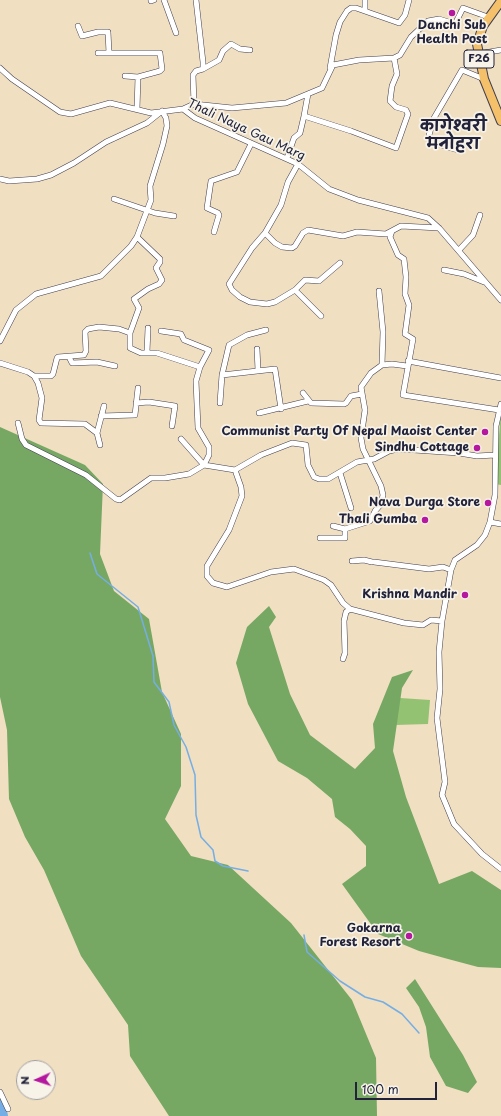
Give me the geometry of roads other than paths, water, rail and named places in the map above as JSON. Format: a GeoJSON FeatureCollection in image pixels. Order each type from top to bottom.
{"type":"FeatureCollection","features":[{"type":"Feature","properties":{"kind":"main road","name":"F26"},"geometry":{"type":"LineString","coordinates":[[501,1],[488,16],[479,34],[477,44],[484,79],[501,121]]}},
{"type":"Feature","properties":{"kind":"street"},"geometry":{"type":"LineString","coordinates":[[164,0],[176,33]]}},
{"type":"Feature","properties":{"kind":"street"},"geometry":{"type":"LineString","coordinates":[[196,0],[200,22],[203,69]]}},
{"type":"Feature","properties":{"kind":"street"},"geometry":{"type":"LineString","coordinates":[[365,11],[366,0]]}},
{"type":"Feature","properties":{"kind":"street"},"geometry":{"type":"LineString","coordinates":[[183,109],[194,104],[232,108],[286,103],[308,94],[324,86],[330,68],[340,22],[351,8],[365,11],[399,23],[405,14],[409,0]]}},
{"type":"Feature","properties":{"kind":"street"},"geometry":{"type":"LineString","coordinates":[[330,68],[333,65],[359,60],[394,58],[400,55],[411,37],[428,21],[439,19],[455,24],[463,8],[488,16]]}},
{"type":"Feature","properties":{"kind":"street"},"geometry":{"type":"LineString","coordinates":[[78,26],[82,36],[98,32],[108,32],[109,53]]}},
{"type":"Feature","properties":{"kind":"street"},"geometry":{"type":"LineString","coordinates":[[194,104],[194,75],[196,71],[203,69],[219,60],[223,51],[232,44],[240,49],[250,50]]}},
{"type":"Feature","properties":{"kind":"street"},"geometry":{"type":"LineString","coordinates":[[478,54],[501,50]]}},
{"type":"Feature","properties":{"kind":"street"},"geometry":{"type":"LineString","coordinates":[[98,53],[160,53],[162,70],[138,77],[125,76]]}},
{"type":"Feature","properties":{"kind":"street"},"geometry":{"type":"LineString","coordinates":[[304,116],[351,131],[396,148],[408,114],[406,110],[396,107],[390,101],[392,86],[397,74],[394,58]]}},
{"type":"Feature","properties":{"kind":"street","name":"Thali Naya Gau Marg"},"geometry":{"type":"LineString","coordinates":[[0,68],[12,79],[45,102],[65,113],[83,111],[110,103],[138,108],[151,113],[183,109],[195,118],[298,164],[329,189],[358,200],[428,218],[459,250],[501,300]]}},
{"type":"Feature","properties":{"kind":"street"},"geometry":{"type":"LineString","coordinates":[[461,151],[441,145],[430,139],[429,135],[434,118],[462,70],[484,79]]}},
{"type":"Feature","properties":{"kind":"street"},"geometry":{"type":"LineString","coordinates":[[138,77],[138,108]]}},
{"type":"Feature","properties":{"kind":"street"},"geometry":{"type":"LineString","coordinates":[[287,158],[294,138],[300,133],[308,94]]}},
{"type":"Feature","properties":{"kind":"street"},"geometry":{"type":"LineString","coordinates":[[0,179],[9,181],[37,179],[51,175],[74,163],[106,142],[147,123],[162,111],[166,118],[167,126],[150,186],[151,200],[137,237],[126,253],[108,267],[101,276],[36,294],[16,310],[0,341]]}},
{"type":"Feature","properties":{"kind":"street"},"geometry":{"type":"LineString","coordinates":[[214,232],[219,214],[207,208],[211,181],[237,172],[251,144]]}},
{"type":"Feature","properties":{"kind":"street"},"geometry":{"type":"LineString","coordinates":[[298,164],[288,182],[281,205],[265,233],[230,280],[230,287],[240,296],[258,304],[275,302],[295,290],[305,280],[319,280],[340,263]]}},
{"type":"Feature","properties":{"kind":"street"},"geometry":{"type":"LineString","coordinates":[[114,199],[147,211],[174,216]]}},
{"type":"Feature","properties":{"kind":"street"},"geometry":{"type":"LineString","coordinates":[[459,250],[473,235],[480,215]]}},
{"type":"Feature","properties":{"kind":"street"},"geometry":{"type":"LineString","coordinates":[[265,233],[275,243],[288,248],[295,246],[304,231],[343,236],[358,232],[386,234],[401,226],[439,228]]}},
{"type":"Feature","properties":{"kind":"street"},"geometry":{"type":"LineString","coordinates":[[392,232],[390,237],[398,255],[404,258],[406,266],[405,294],[408,305],[405,334],[412,339],[403,396],[499,410]]}},
{"type":"Feature","properties":{"kind":"street"},"geometry":{"type":"LineString","coordinates":[[137,237],[160,259],[160,262],[156,268],[162,280],[160,284],[148,289],[134,299],[139,308],[130,333],[129,343],[131,350],[157,353],[200,367]]}},
{"type":"Feature","properties":{"kind":"street"},"geometry":{"type":"LineString","coordinates":[[444,270],[464,274],[485,282]]}},
{"type":"Feature","properties":{"kind":"street"},"geometry":{"type":"LineString","coordinates":[[295,290],[321,316]]}},
{"type":"Feature","properties":{"kind":"street"},"geometry":{"type":"LineString","coordinates":[[379,291],[383,332],[382,365]]}},
{"type":"Feature","properties":{"kind":"street"},"geometry":{"type":"LineString","coordinates":[[147,352],[148,328]]}},
{"type":"Feature","properties":{"kind":"street"},"geometry":{"type":"LineString","coordinates":[[0,363],[18,368],[34,376],[51,376],[53,374],[57,358],[77,357],[86,353],[85,332],[88,329],[119,329],[130,333]]}},
{"type":"Feature","properties":{"kind":"street"},"geometry":{"type":"LineString","coordinates":[[220,402],[222,375],[229,345],[247,335],[266,330]]}},
{"type":"Feature","properties":{"kind":"street"},"geometry":{"type":"LineString","coordinates":[[18,422],[22,439],[26,445],[86,475],[116,499],[120,500],[125,498],[151,478],[165,478],[189,474],[204,464],[209,455],[209,447],[198,428],[196,381],[200,367],[209,352],[208,348],[184,340],[181,334],[161,331]]}},
{"type":"Feature","properties":{"kind":"street"},"geometry":{"type":"LineString","coordinates":[[257,349],[258,370]]}},
{"type":"Feature","properties":{"kind":"street"},"geometry":{"type":"LineString","coordinates":[[69,357],[72,363],[97,362],[115,366]]}},
{"type":"Feature","properties":{"kind":"street"},"geometry":{"type":"LineString","coordinates":[[333,526],[345,529],[370,521],[375,511],[381,504],[383,495],[367,459],[361,438],[365,410],[361,387],[366,378],[382,365],[408,363],[501,378]]}},
{"type":"Feature","properties":{"kind":"street"},"geometry":{"type":"LineString","coordinates":[[222,375],[275,369],[281,409]]}},
{"type":"Feature","properties":{"kind":"street"},"geometry":{"type":"LineString","coordinates":[[34,376],[38,383],[42,398],[39,420],[41,424],[85,424],[97,433]]}},
{"type":"Feature","properties":{"kind":"street"},"geometry":{"type":"LineString","coordinates":[[102,416],[135,415],[138,388]]}},
{"type":"Feature","properties":{"kind":"street"},"geometry":{"type":"LineString","coordinates":[[303,393],[311,403],[344,404],[351,396],[362,394]]}},
{"type":"Feature","properties":{"kind":"street"},"geometry":{"type":"LineString","coordinates":[[259,413],[281,409],[308,401]]}},
{"type":"Feature","properties":{"kind":"street"},"geometry":{"type":"LineString","coordinates":[[136,403],[149,402],[175,406],[172,426]]}},
{"type":"Feature","properties":{"kind":"street"},"geometry":{"type":"LineString","coordinates":[[501,404],[496,426],[495,495],[490,522],[485,535],[477,545],[455,560],[451,570],[442,621],[439,652],[440,689],[437,718],[445,782],[442,795],[454,824],[482,854],[501,869]]}},
{"type":"Feature","properties":{"kind":"street"},"geometry":{"type":"LineString","coordinates":[[100,445],[97,433],[104,406]]}},
{"type":"Feature","properties":{"kind":"street"},"geometry":{"type":"LineString","coordinates":[[181,439],[204,464],[235,470],[261,455],[292,443],[306,445],[308,465],[314,477],[319,479],[328,479],[357,462],[367,459],[374,459],[389,451],[399,449],[459,453],[477,456],[495,455]]}},
{"type":"Feature","properties":{"kind":"street"},"geometry":{"type":"LineString","coordinates":[[235,470],[242,487],[242,496],[229,530],[207,566],[207,576],[213,583],[227,586],[271,572],[294,569],[324,580],[331,585],[343,603],[350,609],[423,625],[431,620],[442,621]]}},
{"type":"Feature","properties":{"kind":"street"},"geometry":{"type":"LineString","coordinates":[[340,473],[351,508]]}},
{"type":"Feature","properties":{"kind":"street"},"geometry":{"type":"LineString","coordinates":[[490,522],[501,524]]}},
{"type":"Feature","properties":{"kind":"street"},"geometry":{"type":"LineString","coordinates":[[320,538],[345,538],[345,529]]}},
{"type":"Feature","properties":{"kind":"street"},"geometry":{"type":"LineString","coordinates":[[352,561],[364,560],[430,568],[443,567],[451,570]]}},
{"type":"Feature","properties":{"kind":"street"},"geometry":{"type":"LineString","coordinates":[[343,659],[345,654],[344,621],[346,612],[350,609]]}},
{"type":"Feature","properties":{"kind":"street"},"geometry":{"type":"LineString","coordinates":[[0,1092],[8,1109]]}},
{"type":"Feature","properties":{"kind":"waterway"},"geometry":{"type":"LineString","coordinates":[[90,553],[97,574],[138,607],[153,656],[154,682],[169,702],[174,725],[186,747],[195,775],[196,815],[201,837],[213,850],[215,861],[223,866],[248,871]]}},
{"type":"Feature","properties":{"kind":"waterway"},"geometry":{"type":"LineString","coordinates":[[304,935],[307,952],[340,981],[365,997],[383,1002],[402,1014],[419,1033]]}},
{"type":"Feature","properties":{"kind":"waterway"},"geometry":{"type":"LineString","coordinates":[[0,1101],[3,1116]]}},
{"type":"Feature","properties":{"kind":"place","name":"Danchi Sub Health Post"},"geometry":{"type":"Point","coordinates":[452,13]}},
{"type":"Feature","properties":{"kind":"place","name":"Communist Party Of Nepal Maoist Center"},"geometry":{"type":"Point","coordinates":[485,432]}},
{"type":"Feature","properties":{"kind":"place","name":"Sindhu Cottage"},"geometry":{"type":"Point","coordinates":[477,448]}},
{"type":"Feature","properties":{"kind":"place","name":"Nava Durga Store"},"geometry":{"type":"Point","coordinates":[488,503]}},
{"type":"Feature","properties":{"kind":"place","name":"Thali Gumba"},"geometry":{"type":"Point","coordinates":[425,520]}},
{"type":"Feature","properties":{"kind":"place","name":"Krishna Mandir"},"geometry":{"type":"Point","coordinates":[465,595]}},
{"type":"Feature","properties":{"kind":"place","name":"Gokarna Forest Resort"},"geometry":{"type":"Point","coordinates":[409,936]}},
{"type":"Feature","properties":{"kind":"district","name":"कागेश्वरी मनोहरा"},"geometry":{"type":"Point","coordinates":[453,136]}}]}
